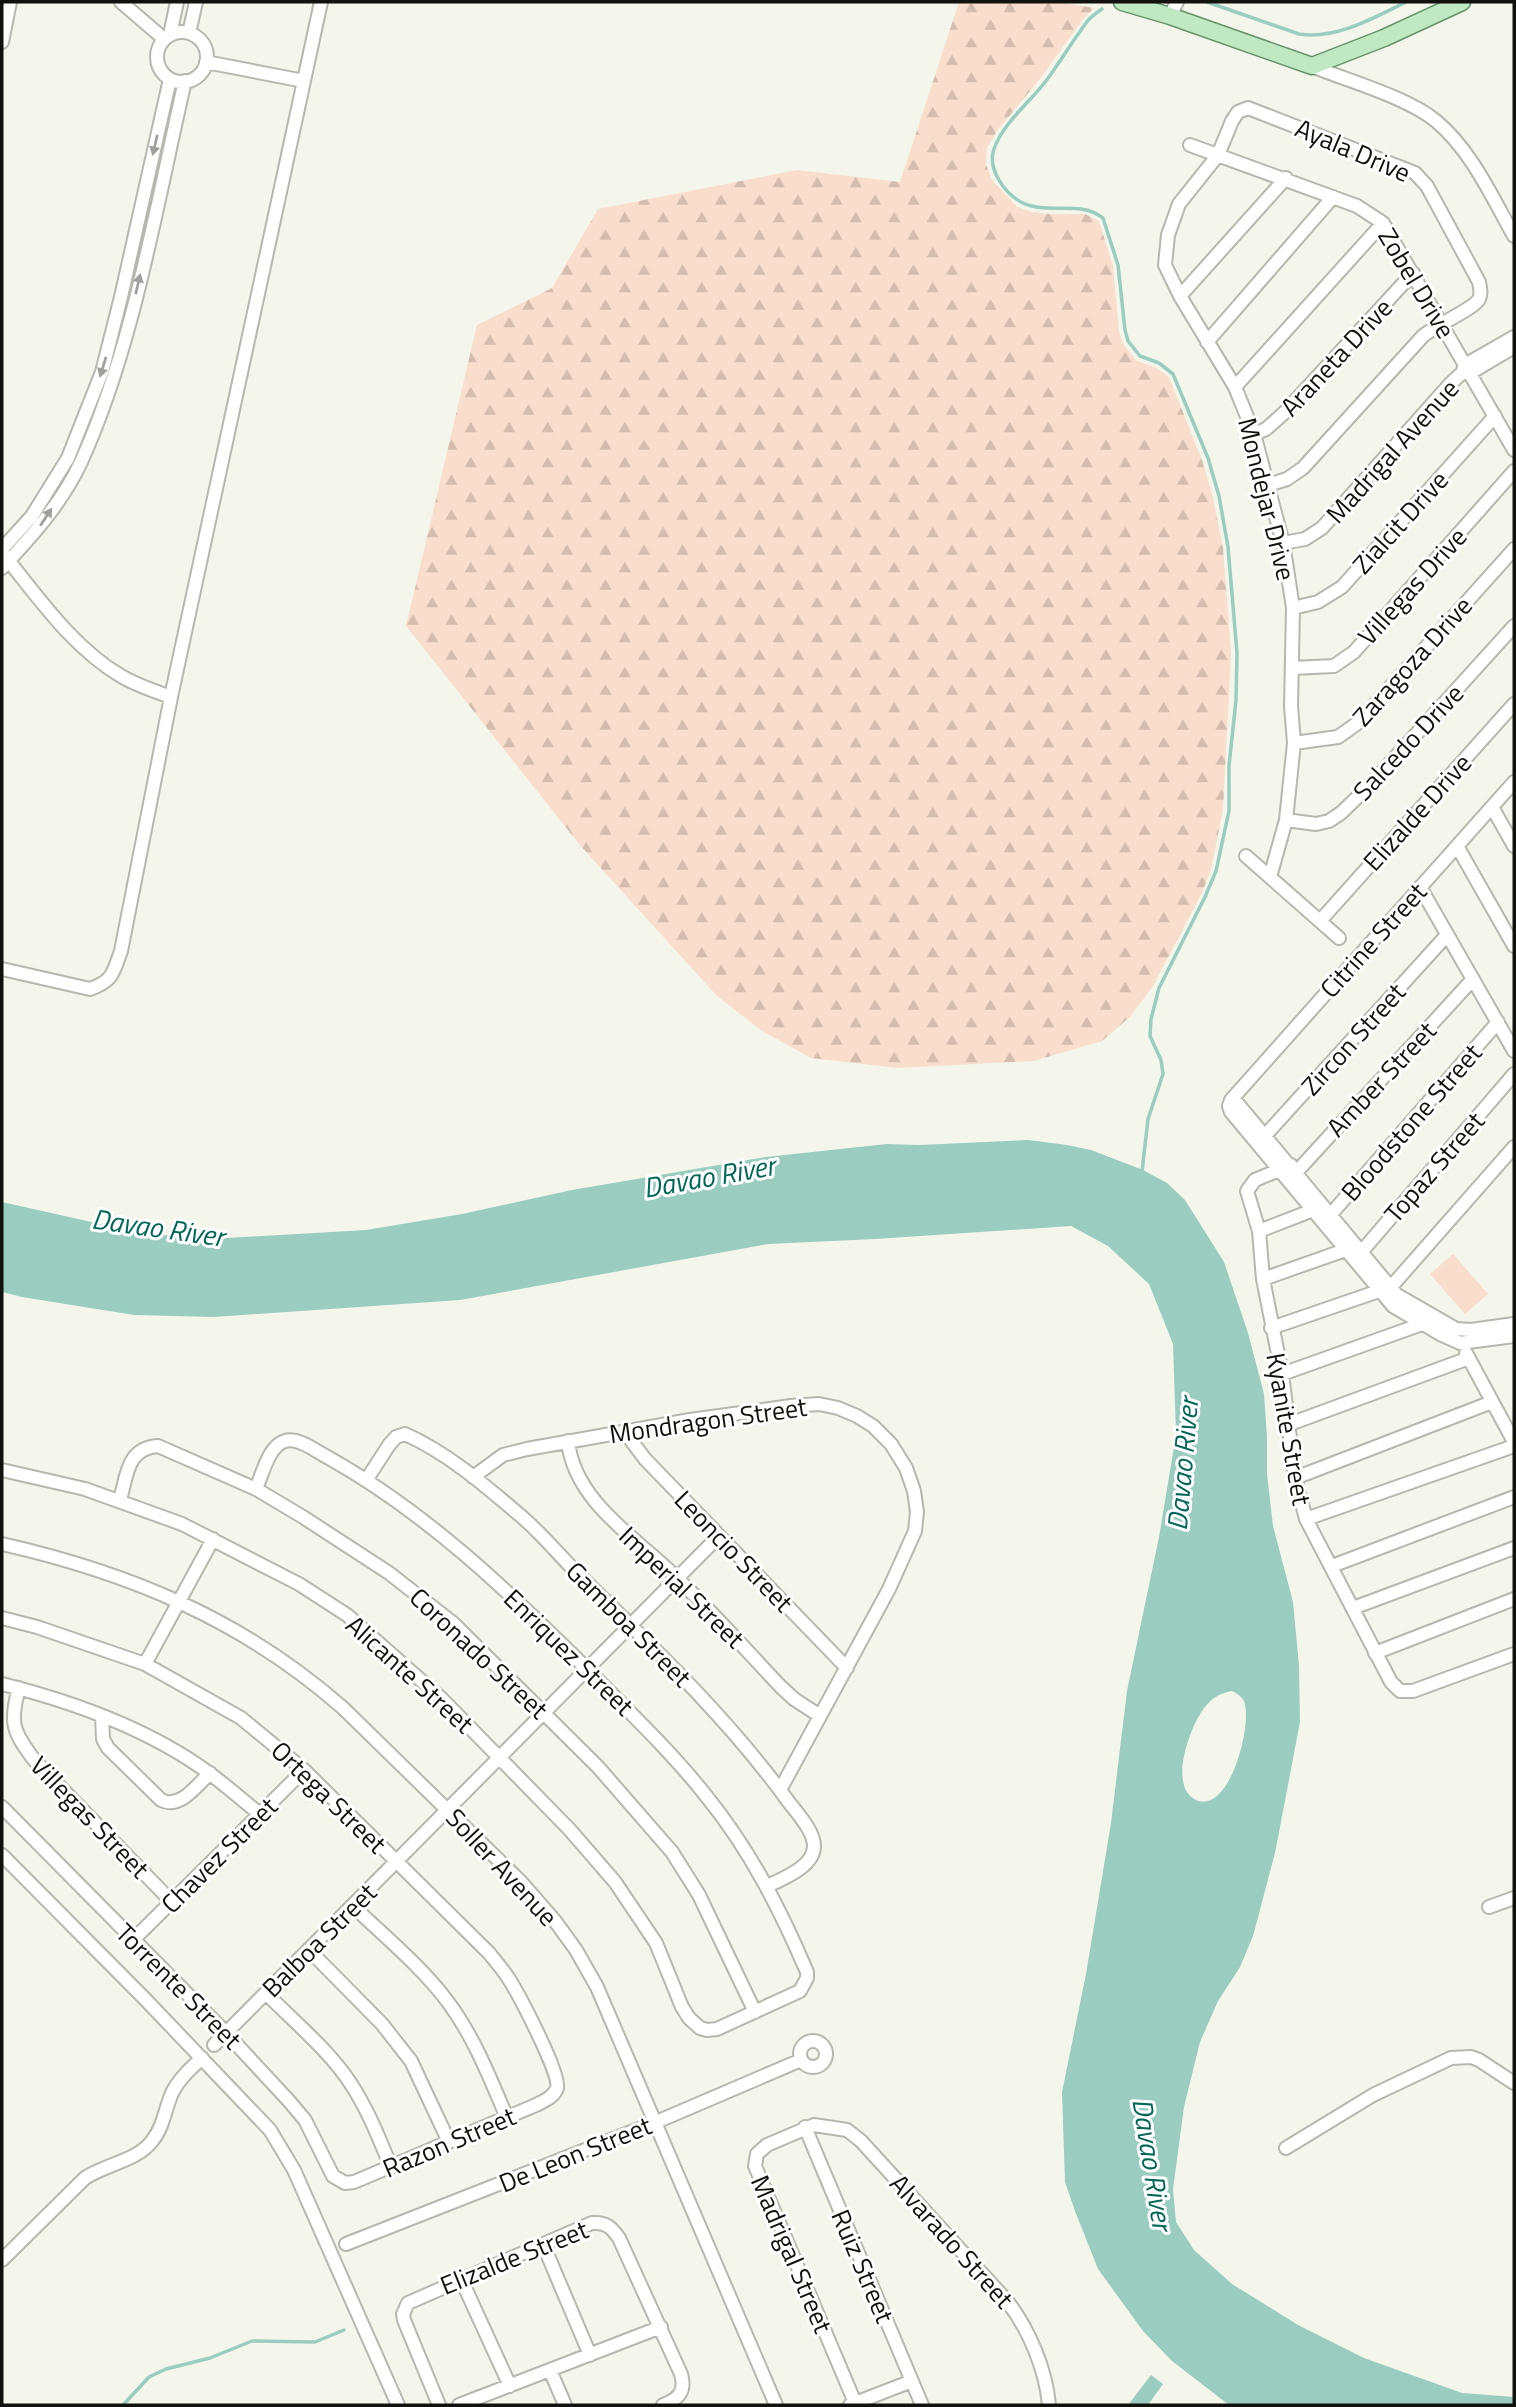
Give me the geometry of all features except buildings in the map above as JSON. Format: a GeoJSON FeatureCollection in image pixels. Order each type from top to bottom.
{"type":"FeatureCollection","features":[{"type":"Feature","properties":{"kind":"main road"},"geometry":{"type":"LineString","coordinates":[[1122,2],[1174,9],[1312,66],[1384,38],[1462,2]]}},
{"type":"Feature","properties":{"kind":"street"},"geometry":{"type":"LineString","coordinates":[[2,42],[10,2]]}},
{"type":"Feature","properties":{"kind":"street"},"geometry":{"type":"LineString","coordinates":[[121,2],[167,37],[189,33],[203,44],[206,62],[196,77],[185,81],[170,79],[161,71],[157,60],[158,49],[167,37],[177,2]]}},
{"type":"Feature","properties":{"kind":"street"},"geometry":{"type":"LineString","coordinates":[[189,33],[196,2]]}},
{"type":"Feature","properties":{"kind":"street"},"geometry":{"type":"LineString","coordinates":[[2,969],[90,989],[104,984],[112,976],[121,951],[171,697],[321,2]]}},
{"type":"Feature","properties":{"kind":"street"},"geometry":{"type":"LineString","coordinates":[[206,62],[304,81]]}},
{"type":"Feature","properties":{"kind":"street"},"geometry":{"type":"LineString","coordinates":[[1312,66],[1398,100],[1434,119],[1468,159],[1514,236]]}},
{"type":"Feature","properties":{"kind":"street"},"geometry":{"type":"LineString","coordinates":[[170,79],[120,329],[115,376],[80,464],[43,524],[4,557],[59,622],[92,654],[119,675],[171,697]]}},
{"type":"Feature","properties":{"kind":"street"},"geometry":{"type":"LineString","coordinates":[[120,329],[185,81]]}},
{"type":"Feature","properties":{"kind":"street","name":"Ayala Drive"},"geometry":{"type":"LineString","coordinates":[[1217,155],[1232,121],[1238,112],[1248,108],[1415,173],[1427,186],[1481,290],[1473,306],[1441,322]]}},
{"type":"Feature","properties":{"kind":"street","name":"Zobel Drive"},"geometry":{"type":"LineString","coordinates":[[1190,145],[1333,197],[1371,213],[1382,223],[1514,450]]}},
{"type":"Feature","properties":{"kind":"street","name":"Mondejar Drive"},"geometry":{"type":"LineString","coordinates":[[1217,155],[1180,204],[1168,235],[1165,265],[1180,296],[1235,387],[1254,434],[1283,543],[1293,608],[1294,744],[1286,820],[1270,877]]}},
{"type":"Feature","properties":{"kind":"street"},"geometry":{"type":"LineString","coordinates":[[1180,296],[1286,178]]}},
{"type":"Feature","properties":{"kind":"street"},"geometry":{"type":"LineString","coordinates":[[1207,342],[1333,197]]}},
{"type":"Feature","properties":{"kind":"street"},"geometry":{"type":"LineString","coordinates":[[1235,387],[1382,223]]}},
{"type":"Feature","properties":{"kind":"street","name":"Araneta Drive"},"geometry":{"type":"LineString","coordinates":[[1254,434],[1266,429],[1284,413],[1413,273]]}},
{"type":"Feature","properties":{"kind":"street"},"geometry":{"type":"LineString","coordinates":[[1268,485],[1287,479],[1303,468],[1423,336],[1441,322]]}},
{"type":"Feature","properties":{"kind":"street","name":"Madrigal Avenue"},"geometry":{"type":"LineString","coordinates":[[1283,543],[1305,539],[1322,528],[1466,370],[1511,344]]}},
{"type":"Feature","properties":{"kind":"street","name":"Zialcit Drive"},"geometry":{"type":"LineString","coordinates":[[1293,608],[1318,602],[1342,587],[1494,416]]}},
{"type":"Feature","properties":{"kind":"street","name":"Villegas Drive"},"geometry":{"type":"LineString","coordinates":[[1292,667],[1334,666],[1353,652],[1514,471]]}},
{"type":"Feature","properties":{"kind":"street","name":"Zaragoza Drive"},"geometry":{"type":"LineString","coordinates":[[1294,744],[1338,737],[1359,722],[1514,549]]}},
{"type":"Feature","properties":{"kind":"street","name":"Salcedo Drive"},"geometry":{"type":"LineString","coordinates":[[1286,820],[1316,824],[1329,821],[1340,813],[1372,783],[1514,626]]}},
{"type":"Feature","properties":{"kind":"street","name":"Elizalde Drive"},"geometry":{"type":"LineString","coordinates":[[1320,921],[1514,704]]}},
{"type":"Feature","properties":{"kind":"street","name":"Citrine Street"},"geometry":{"type":"LineString","coordinates":[[1262,1139],[1233,1098],[1514,782]]}},
{"type":"Feature","properties":{"kind":"street"},"geometry":{"type":"LineString","coordinates":[[1492,807],[1514,846]]}},
{"type":"Feature","properties":{"kind":"street"},"geometry":{"type":"LineString","coordinates":[[1457,846],[1514,946]]}},
{"type":"Feature","properties":{"kind":"street"},"geometry":{"type":"LineString","coordinates":[[1246,856],[1339,938]]}},
{"type":"Feature","properties":{"kind":"street"},"geometry":{"type":"LineString","coordinates":[[1420,887],[1514,1051]]}},
{"type":"Feature","properties":{"kind":"street","name":"Zircon Street"},"geometry":{"type":"LineString","coordinates":[[1262,1139],[1447,934]]}},
{"type":"Feature","properties":{"kind":"street","name":"Amber Street"},"geometry":{"type":"LineString","coordinates":[[1289,1172],[1473,979]]}},
{"type":"Feature","properties":{"kind":"street","name":"Bloodstone Street"},"geometry":{"type":"LineString","coordinates":[[1323,1213],[1498,1022]]}},
{"type":"Feature","properties":{"kind":"street","name":"Topaz Street"},"geometry":{"type":"LineString","coordinates":[[1354,1252],[1514,1074]]}},
{"type":"Feature","properties":{"kind":"street"},"geometry":{"type":"LineString","coordinates":[[1262,1139],[1385,1289],[1394,1306],[1460,1343],[1514,1444],[1306,1518]]}},
{"type":"Feature","properties":{"kind":"street"},"geometry":{"type":"LineString","coordinates":[[1271,1328],[1385,1289],[1514,1147]]}},
{"type":"Feature","properties":{"kind":"street","name":"Kyanite Street"},"geometry":{"type":"LineString","coordinates":[[1289,1172],[1255,1180],[1248,1186],[1247,1193],[1259,1231],[1262,1279],[1282,1374],[1295,1478],[1306,1518],[1375,1653],[1391,1682],[1400,1691],[1413,1691],[1514,1654]]}},
{"type":"Feature","properties":{"kind":"street"},"geometry":{"type":"LineString","coordinates":[[1259,1231],[1323,1213]]}},
{"type":"Feature","properties":{"kind":"street"},"geometry":{"type":"LineString","coordinates":[[1262,1279],[1354,1252]]}},
{"type":"Feature","properties":{"kind":"street"},"geometry":{"type":"LineString","coordinates":[[1385,1289],[1456,1329],[1513,1336]]}},
{"type":"Feature","properties":{"kind":"street"},"geometry":{"type":"LineString","coordinates":[[1282,1374],[1422,1324]]}},
{"type":"Feature","properties":{"kind":"street"},"geometry":{"type":"LineString","coordinates":[[1460,1343],[1513,1336]]}},
{"type":"Feature","properties":{"kind":"street"},"geometry":{"type":"LineString","coordinates":[[1287,1425],[1469,1359]]}},
{"type":"Feature","properties":{"kind":"street"},"geometry":{"type":"LineString","coordinates":[[1295,1478],[1492,1402]]}},
{"type":"Feature","properties":{"kind":"street","name":"Mondragon Street"},"geometry":{"type":"LineString","coordinates":[[473,1477],[503,1455],[568,1441],[768,1409],[819,1404],[857,1416],[873,1426],[891,1444],[906,1468],[914,1491],[917,1512],[915,1531],[889,1589],[780,1790]]}},
{"type":"Feature","properties":{"kind":"street","name":"Leoncio Street"},"geometry":{"type":"LineString","coordinates":[[624,1431],[640,1453],[847,1668]]}},
{"type":"Feature","properties":{"kind":"street","name":"Gamboa Street"},"geometry":{"type":"LineString","coordinates":[[367,1479],[396,1437],[405,1434],[419,1440],[473,1477],[524,1519],[631,1625],[720,1717],[780,1790],[813,1839],[814,1851],[810,1859],[768,1886]]}},
{"type":"Feature","properties":{"kind":"street","name":"Enriquez Street"},"geometry":{"type":"LineString","coordinates":[[256,1489],[276,1447],[282,1441],[291,1440],[304,1444],[367,1479],[475,1563],[525,1607],[645,1727],[694,1780],[740,1841],[768,1886],[807,1972],[804,1985],[792,1996],[755,2012]]}},
{"type":"Feature","properties":{"kind":"street","name":"Imperial Street"},"geometry":{"type":"LineString","coordinates":[[568,1441],[574,1469],[584,1486],[619,1526],[677,1578],[781,1687],[820,1716]]}},
{"type":"Feature","properties":{"kind":"street","name":"Coronado Street"},"geometry":{"type":"LineString","coordinates":[[120,1500],[135,1454],[144,1447],[158,1446],[256,1489],[358,1550],[418,1594],[453,1623],[544,1712],[598,1767],[673,1853],[699,1895],[755,2012]]}},
{"type":"Feature","properties":{"kind":"street","name":"Alicante Street"},"geometry":{"type":"LineString","coordinates":[[2,1470],[51,1480],[120,1500],[182,1524],[299,1584],[347,1615],[442,1699],[570,1830],[615,1882],[656,1942],[689,2018],[700,2028],[707,2030],[717,2029],[755,2012]]}},
{"type":"Feature","properties":{"kind":"street"},"geometry":{"type":"LineString","coordinates":[[1332,1566],[1514,1497]]}},
{"type":"Feature","properties":{"kind":"street","name":"Balboa Street"},"geometry":{"type":"LineString","coordinates":[[214,2045],[719,1536]]}},
{"type":"Feature","properties":{"kind":"street"},"geometry":{"type":"LineString","coordinates":[[145,1664],[213,1539]]}},
{"type":"Feature","properties":{"kind":"street","name":"Soller Avenue"},"geometry":{"type":"LineString","coordinates":[[2,1544],[104,1571],[180,1601],[247,1637],[313,1682],[521,1882],[576,1950],[597,1987],[776,2405]]}},
{"type":"Feature","properties":{"kind":"street"},"geometry":{"type":"LineString","coordinates":[[1353,1608],[1514,1548]]}},
{"type":"Feature","properties":{"kind":"street"},"geometry":{"type":"LineString","coordinates":[[1375,1653],[1514,1599]]}},
{"type":"Feature","properties":{"kind":"street","name":"Ortega Street"},"geometry":{"type":"LineString","coordinates":[[2,1618],[37,1627],[145,1664],[241,1718],[304,1770],[467,1930],[511,1982],[556,2077],[556,2089]]}},
{"type":"Feature","properties":{"kind":"street"},"geometry":{"type":"LineString","coordinates":[[2,1684],[102,1716],[165,1745],[210,1773],[260,1814]]}},
{"type":"Feature","properties":{"kind":"street","name":"Villegas Street"},"geometry":{"type":"LineString","coordinates":[[19,1688],[13,1712],[15,1731],[22,1745],[34,1761],[172,1902]]}},
{"type":"Feature","properties":{"kind":"street"},"geometry":{"type":"LineString","coordinates":[[102,1716],[103,1739],[108,1748],[168,1804],[184,1797],[210,1773]]}},
{"type":"Feature","properties":{"kind":"street","name":"Chavez Street"},"geometry":{"type":"LineString","coordinates":[[133,1940],[304,1770]]}},
{"type":"Feature","properties":{"kind":"street","name":"Torrente Street"},"geometry":{"type":"LineString","coordinates":[[2,1807],[226,2033],[305,2120],[329,2170],[337,2180]]}},
{"type":"Feature","properties":{"kind":"street"},"geometry":{"type":"LineString","coordinates":[[2,1855],[270,2130],[288,2156],[398,2405]]}},
{"type":"Feature","properties":{"kind":"street"},"geometry":{"type":"LineString","coordinates":[[1489,1907],[1514,1898]]}},
{"type":"Feature","properties":{"kind":"street"},"geometry":{"type":"LineString","coordinates":[[353,1906],[415,1966],[448,2003],[479,2053],[507,2118]]}},
{"type":"Feature","properties":{"kind":"street"},"geometry":{"type":"LineString","coordinates":[[309,1950],[383,2024],[411,2061],[449,2142]]}},
{"type":"Feature","properties":{"kind":"street"},"geometry":{"type":"LineString","coordinates":[[266,1993],[327,2054],[350,2082],[370,2116],[391,2166]]}},
{"type":"Feature","properties":{"kind":"street"},"geometry":{"type":"LineString","coordinates":[[1286,2148],[1373,2095],[1451,2058],[1471,2057],[1489,2064],[1514,2083]]}},
{"type":"Feature","properties":{"kind":"street"},"geometry":{"type":"LineString","coordinates":[[2,2260],[85,2178],[141,2151],[152,2142],[162,2125],[173,2091],[202,2058]]}},
{"type":"Feature","properties":{"kind":"street","name":"De Leon Street"},"geometry":{"type":"LineString","coordinates":[[346,2244],[654,2123],[801,2060]]}},
{"type":"Feature","properties":{"kind":"street","name":"Razon Street"},"geometry":{"type":"LineString","coordinates":[[337,2180],[354,2182],[545,2101],[556,2089]]}},
{"type":"Feature","properties":{"kind":"street","name":"Ruiz Street"},"geometry":{"type":"LineString","coordinates":[[805,2127],[922,2405]]}},
{"type":"Feature","properties":{"kind":"street","name":"Madrigal Street"},"geometry":{"type":"LineString","coordinates":[[805,2127],[760,2149],[755,2166],[853,2404]]}},
{"type":"Feature","properties":{"kind":"street","name":"Alvarado Street"},"geometry":{"type":"LineString","coordinates":[[805,2127],[836,2127],[846,2130],[861,2141],[998,2291],[1024,2327],[1044,2379],[1049,2405]]}},
{"type":"Feature","properties":{"kind":"street","name":"Elizalde Street"},"geometry":{"type":"LineString","coordinates":[[439,2405],[403,2314],[408,2303],[592,2223],[601,2222],[608,2225],[619,2238],[662,2327],[684,2383],[682,2392],[676,2399],[663,2405]]}},
{"type":"Feature","properties":{"kind":"street"},"geometry":{"type":"LineString","coordinates":[[543,2244],[590,2355]]}},
{"type":"Feature","properties":{"kind":"street"},"geometry":{"type":"LineString","coordinates":[[461,2279],[510,2386]]}},
{"type":"Feature","properties":{"kind":"street"},"geometry":{"type":"LineString","coordinates":[[459,2405],[662,2327]]}},
{"type":"Feature","properties":{"kind":"street"},"geometry":{"type":"LineString","coordinates":[[550,2370],[565,2405]]}},
{"type":"Feature","properties":{"kind":"street"},"geometry":{"type":"LineString","coordinates":[[853,2404],[912,2381]]}},
{"type":"Feature","properties":{"kind":"green space"},"geometry":{"type":"Polygon","coordinates":[[[959,2],[1059,2],[1094,8],[997,131],[987,148],[986,164],[992,180],[1017,207],[1051,214],[1085,214],[1099,221],[1113,266],[1119,331],[1123,344],[1137,361],[1157,368],[1169,377],[1202,460],[1223,547],[1231,653],[1223,810],[1211,870],[1201,895],[1153,986],[1130,1017],[1102,1041],[1034,1061],[898,1068],[811,1058],[762,1031],[717,996],[579,844],[406,626],[477,325],[552,288],[598,209],[797,170],[900,182],[959,2]]]}},
{"type":"Feature","properties":{"kind":"green space"},"geometry":{"type":"Polygon","coordinates":[[[1453,1254],[1488,1294],[1465,1314],[1430,1274],[1453,1254]]]}},
{"type":"Feature","properties":{"kind":"water","name":"Davao River"},"geometry":{"type":"Polygon","coordinates":[[[1028,1140],[1067,1145],[1091,1150],[1143,1170],[1167,1183],[1185,1200],[1224,1262],[1248,1333],[1264,1394],[1267,1474],[1273,1526],[1293,1602],[1299,1666],[1300,1722],[1275,1853],[1253,1936],[1240,1967],[1218,2001],[1200,2042],[1184,2107],[1173,2189],[1176,2222],[1194,2250],[1232,2284],[1298,2325],[1364,2358],[1462,2393],[1514,2397],[1514,2405],[1229,2405],[1172,2361],[1143,2331],[1098,2269],[1075,2211],[1065,2182],[1062,2092],[1086,1974],[1111,1823],[1127,1691],[1159,1537],[1176,1435],[1173,1344],[1149,1284],[1108,1246],[1071,1226],[768,1244],[460,1300],[214,1317],[134,1315],[2,1292],[2,1202],[141,1233],[210,1239],[366,1230],[462,1214],[572,1190],[766,1157],[887,1144],[1028,1140]],[[1232,1691],[1221,1694],[1208,1704],[1199,1715],[1188,1740],[1182,1769],[1183,1782],[1187,1793],[1196,1800],[1208,1801],[1219,1794],[1229,1781],[1242,1746],[1246,1712],[1244,1701],[1232,1691]]]}},
{"type":"Feature","properties":{"kind":"water"},"geometry":{"type":"Polygon","coordinates":[[[1151,2375],[1163,2384],[1148,2405],[1128,2405],[1151,2375]]]}},
{"type":"Feature","properties":{"kind":"waterway"},"geometry":{"type":"LineString","coordinates":[[1207,2],[1299,34],[1313,35],[1340,31],[1406,2]]}},
{"type":"Feature","properties":{"kind":"waterway"},"geometry":{"type":"LineString","coordinates":[[1102,9],[1088,21],[1046,81],[1004,130],[992,156],[998,179],[1009,193],[1021,202],[1042,208],[1084,209],[1103,218],[1118,265],[1128,341],[1140,356],[1159,363],[1173,374],[1208,458],[1219,496],[1228,547],[1237,653],[1236,700],[1229,766],[1229,811],[1216,871],[1159,988],[1151,1019],[1150,1036],[1161,1060],[1163,1074],[1148,1119],[1142,1172]]}},
{"type":"Feature","properties":{"kind":"waterway"},"geometry":{"type":"LineString","coordinates":[[1454,1334],[1471,1336]]}},
{"type":"Feature","properties":{"kind":"waterway"},"geometry":{"type":"LineString","coordinates":[[123,2405],[149,2377],[166,2369],[210,2358],[252,2341],[315,2342],[344,2330]]}}]}
